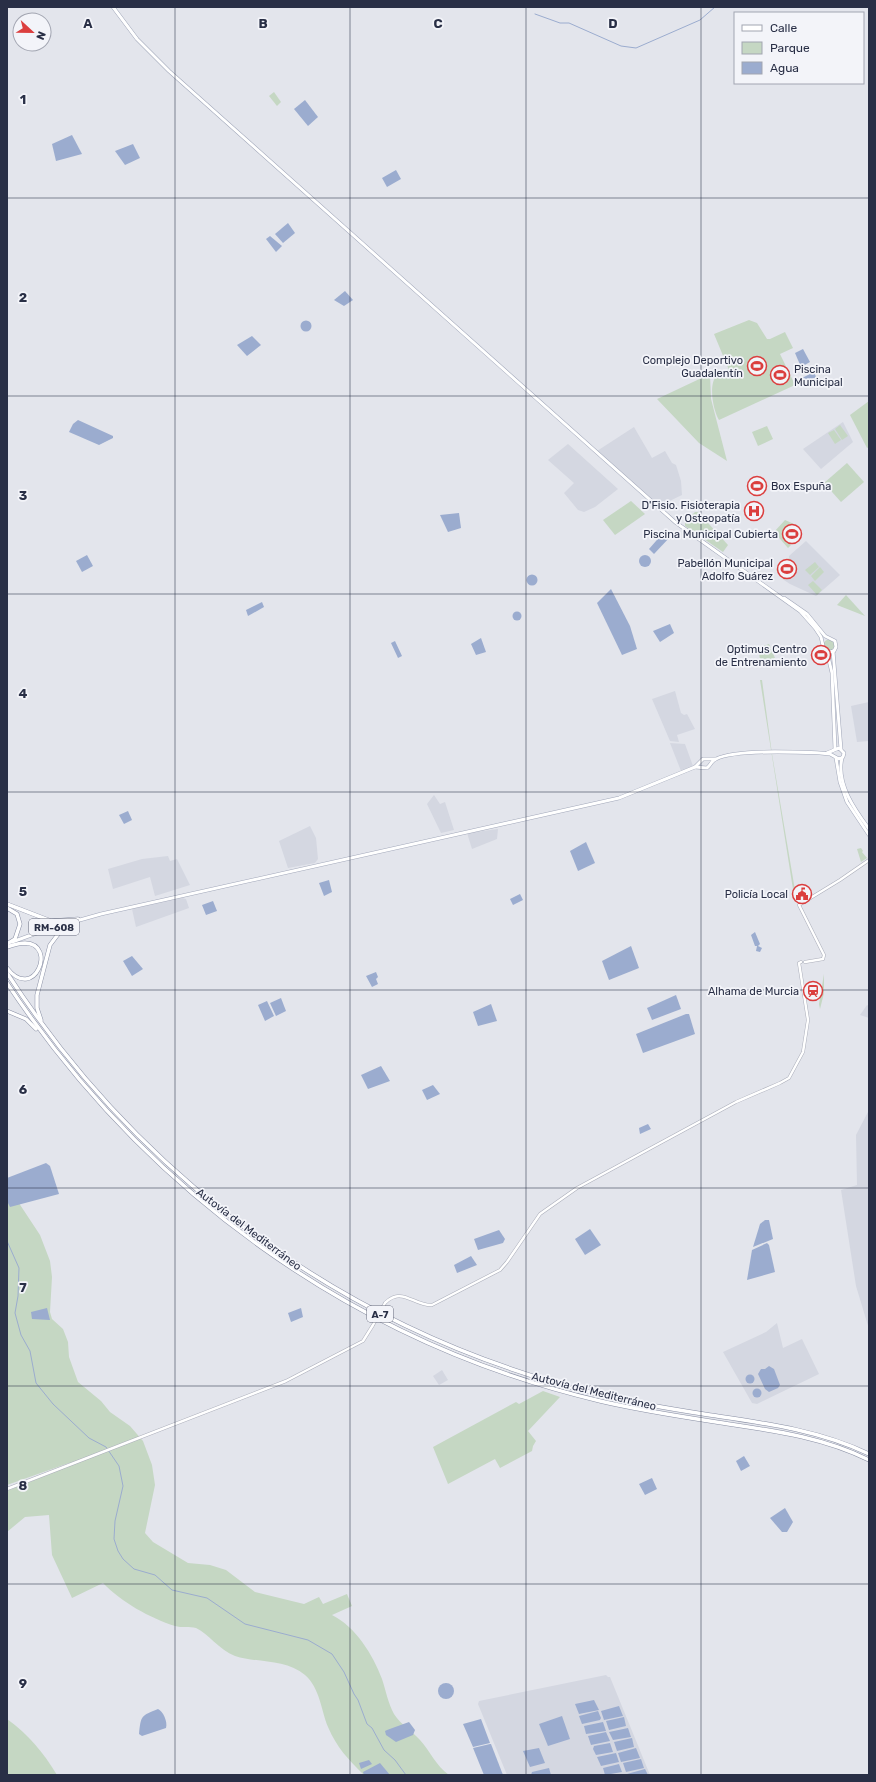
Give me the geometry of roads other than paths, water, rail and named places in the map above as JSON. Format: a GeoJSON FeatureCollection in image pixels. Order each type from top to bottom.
{"type":"FeatureCollection","features":[{"type":"Feature","properties":{"kind":"highway"},"geometry":{"type":"LineString","coordinates":[[7,904],[51,921],[79,920]]}},
{"type":"Feature","properties":{"kind":"highway"},"geometry":{"type":"LineString","coordinates":[[7,908],[17,914],[20,924],[16,938],[7,946]]}},
{"type":"Feature","properties":{"kind":"highway"},"geometry":{"type":"LineString","coordinates":[[41,1020],[37,1008],[37,995],[48,950],[52,940],[62,929],[79,920]]}},
{"type":"Feature","properties":{"kind":"highway"},"geometry":{"type":"LineString","coordinates":[[7,946],[21,943],[31,944],[40,952],[42,961],[38,972],[32,977],[26,979],[16,977],[7,969]]}},
{"type":"Feature","properties":{"kind":"highway"},"geometry":{"type":"LineString","coordinates":[[7,969],[41,1020],[88,1081]]}},
{"type":"Feature","properties":{"kind":"highway","name":"Autovía del Mediterráneo"},"geometry":{"type":"LineString","coordinates":[[7,973],[47,1032],[88,1081],[127,1125],[168,1165],[250,1233],[320,1280],[374,1311],[424,1335],[492,1363],[558,1384],[662,1408],[796,1429],[838,1441],[869,1454]]}},
{"type":"Feature","properties":{"kind":"highway","name":"Autovía del Mediterráneo"},"geometry":{"type":"LineString","coordinates":[[7,983],[42,1034],[113,1119],[145,1152],[232,1226],[281,1262],[371,1315],[460,1356],[553,1389],[638,1409],[796,1435],[844,1449],[869,1460]]}},
{"type":"Feature","properties":{"kind":"highway"},"geometry":{"type":"LineString","coordinates":[[7,1011],[26,1019],[42,1034]]}},
{"type":"Feature","properties":{"kind":"main road"},"geometry":{"type":"LineString","coordinates":[[113,7],[137,39],[158,61],[682,528],[807,614],[829,638],[834,640],[836,643],[836,647],[833,651],[841,749],[844,753],[842,758],[842,775],[846,793],[855,810],[869,829]]}},
{"type":"Feature","properties":{"kind":"main road"},"geometry":{"type":"LineString","coordinates":[[784,598],[811,622],[821,637],[823,648],[827,652],[832,673],[836,746],[835,757],[840,782],[847,802],[869,835]]}},
{"type":"Feature","properties":{"kind":"main road"},"geometry":{"type":"LineString","coordinates":[[823,644],[829,638]]}},
{"type":"Feature","properties":{"kind":"main road"},"geometry":{"type":"LineString","coordinates":[[827,652],[833,651]]}},
{"type":"Feature","properties":{"kind":"main road"},"geometry":{"type":"LineString","coordinates":[[695,767],[703,759],[715,759],[766,752],[827,753],[841,749]]}},
{"type":"Feature","properties":{"kind":"main road"},"geometry":{"type":"LineString","coordinates":[[827,753],[835,757],[842,758]]}},
{"type":"Feature","properties":{"kind":"main road"},"geometry":{"type":"LineString","coordinates":[[708,759],[710,763]]}},
{"type":"Feature","properties":{"kind":"main road"},"geometry":{"type":"LineString","coordinates":[[7,946],[48,930],[101,914],[620,798],[695,767],[707,768],[715,759]]}},
{"type":"Feature","properties":{"kind":"main road"},"geometry":{"type":"LineString","coordinates":[[700,762],[702,767]]}},
{"type":"Feature","properties":{"kind":"main road"},"geometry":{"type":"LineString","coordinates":[[805,962],[824,958],[823,951],[799,905],[869,860]]}},
{"type":"Feature","properties":{"kind":"main road"},"geometry":{"type":"LineString","coordinates":[[7,1489],[112,1447],[286,1381],[363,1341],[385,1303],[393,1297],[402,1296],[423,1304],[432,1305],[492,1275],[507,1262],[532,1224],[548,1207],[607,1171],[736,1102],[786,1080],[798,1063],[804,1048],[808,1019],[799,969],[799,963],[801,962]]}},
{"type":"Feature","properties":{"kind":"water"},"geometry":{"type":"Polygon","coordinates":[[[305,100],[318,117],[308,126],[294,109],[305,100]]]}},
{"type":"Feature","properties":{"kind":"water"},"geometry":{"type":"Polygon","coordinates":[[[72,135],[82,154],[56,161],[52,144],[72,135]]]}},
{"type":"Feature","properties":{"kind":"water"},"geometry":{"type":"Polygon","coordinates":[[[133,144],[140,158],[125,165],[115,151],[133,144]]]}},
{"type":"Feature","properties":{"kind":"water"},"geometry":{"type":"Polygon","coordinates":[[[396,170],[401,179],[387,187],[382,178],[396,170]]]}},
{"type":"Feature","properties":{"kind":"water"},"geometry":{"type":"Polygon","coordinates":[[[288,223],[295,233],[283,243],[275,234],[288,223]]]}},
{"type":"Feature","properties":{"kind":"water"},"geometry":{"type":"Polygon","coordinates":[[[270,236],[282,246],[276,252],[266,239],[270,236]]]}},
{"type":"Feature","properties":{"kind":"water"},"geometry":{"type":"Polygon","coordinates":[[[345,291],[353,300],[344,306],[334,300],[345,291]]]}},
{"type":"Feature","properties":{"kind":"water"},"geometry":{"type":"Polygon","coordinates":[[[304,321],[308,321],[310,322],[310,330],[304,331],[301,328],[301,324],[304,321]]]}},
{"type":"Feature","properties":{"kind":"water"},"geometry":{"type":"Polygon","coordinates":[[[252,336],[261,345],[247,356],[237,345],[252,336]]]}},
{"type":"Feature","properties":{"kind":"water"},"geometry":{"type":"Polygon","coordinates":[[[803,349],[810,362],[801,367],[795,353],[803,349]]]}},
{"type":"Feature","properties":{"kind":"water"},"geometry":{"type":"Polygon","coordinates":[[[814,372],[816,377],[805,383],[802,378],[814,372]]]}},
{"type":"Feature","properties":{"kind":"water"},"geometry":{"type":"Polygon","coordinates":[[[78,420],[113,436],[113,438],[99,445],[69,432],[73,424],[78,420]]]}},
{"type":"Feature","properties":{"kind":"water"},"geometry":{"type":"Polygon","coordinates":[[[459,513],[461,528],[448,532],[440,515],[459,513]]]}},
{"type":"Feature","properties":{"kind":"water"},"geometry":{"type":"Polygon","coordinates":[[[663,533],[667,533],[670,537],[654,554],[649,549],[663,533]]]}},
{"type":"Feature","properties":{"kind":"water"},"geometry":{"type":"Polygon","coordinates":[[[87,555],[93,566],[82,572],[76,561],[87,555]]]}},
{"type":"Feature","properties":{"kind":"water"},"geometry":{"type":"Polygon","coordinates":[[[645,555],[649,557],[651,561],[649,565],[645,567],[641,565],[639,561],[641,557],[645,555]]]}},
{"type":"Feature","properties":{"kind":"water"},"geometry":{"type":"Polygon","coordinates":[[[530,575],[534,575],[536,576],[536,584],[530,585],[527,582],[527,578],[530,575]]]}},
{"type":"Feature","properties":{"kind":"water"},"geometry":{"type":"Polygon","coordinates":[[[611,589],[630,626],[637,649],[622,655],[597,603],[611,589]]]}},
{"type":"Feature","properties":{"kind":"water"},"geometry":{"type":"Polygon","coordinates":[[[262,602],[264,607],[248,616],[246,610],[262,602]]]}},
{"type":"Feature","properties":{"kind":"water"},"geometry":{"type":"Polygon","coordinates":[[[515,612],[519,612],[521,616],[519,620],[515,620],[513,618],[513,614],[515,612]]]}},
{"type":"Feature","properties":{"kind":"water"},"geometry":{"type":"Polygon","coordinates":[[[670,624],[674,633],[660,642],[653,631],[670,624]]]}},
{"type":"Feature","properties":{"kind":"water"},"geometry":{"type":"Polygon","coordinates":[[[481,638],[486,652],[476,655],[471,644],[481,638]]]}},
{"type":"Feature","properties":{"kind":"water"},"geometry":{"type":"Polygon","coordinates":[[[395,641],[402,656],[398,658],[391,643],[395,641]]]}},
{"type":"Feature","properties":{"kind":"water"},"geometry":{"type":"Polygon","coordinates":[[[128,811],[132,820],[124,824],[119,815],[128,811]]]}},
{"type":"Feature","properties":{"kind":"water"},"geometry":{"type":"Polygon","coordinates":[[[586,842],[595,863],[578,871],[570,851],[586,842]]]}},
{"type":"Feature","properties":{"kind":"water"},"geometry":{"type":"Polygon","coordinates":[[[329,880],[332,892],[324,896],[319,883],[329,880]]]}},
{"type":"Feature","properties":{"kind":"water"},"geometry":{"type":"Polygon","coordinates":[[[520,894],[523,900],[513,905],[510,899],[520,894]]]}},
{"type":"Feature","properties":{"kind":"water"},"geometry":{"type":"Polygon","coordinates":[[[213,901],[217,911],[206,915],[202,905],[213,901]]]}},
{"type":"Feature","properties":{"kind":"water"},"geometry":{"type":"Polygon","coordinates":[[[755,932],[760,944],[758,946],[762,948],[760,952],[756,951],[757,946],[755,946],[751,935],[755,932]]]}},
{"type":"Feature","properties":{"kind":"water"},"geometry":{"type":"Polygon","coordinates":[[[631,946],[639,968],[609,980],[602,961],[631,946]]]}},
{"type":"Feature","properties":{"kind":"water"},"geometry":{"type":"Polygon","coordinates":[[[132,956],[143,969],[132,976],[123,961],[132,956]]]}},
{"type":"Feature","properties":{"kind":"water"},"geometry":{"type":"Polygon","coordinates":[[[376,972],[378,984],[372,987],[366,976],[376,972]]]}},
{"type":"Feature","properties":{"kind":"water"},"geometry":{"type":"Polygon","coordinates":[[[676,995],[681,1009],[652,1020],[647,1008],[676,995]]]}},
{"type":"Feature","properties":{"kind":"water"},"geometry":{"type":"Polygon","coordinates":[[[281,998],[286,1011],[276,1016],[270,1003],[281,998]]]}},
{"type":"Feature","properties":{"kind":"water"},"geometry":{"type":"Polygon","coordinates":[[[267,1001],[274,1016],[265,1021],[258,1005],[267,1001]]]}},
{"type":"Feature","properties":{"kind":"water"},"geometry":{"type":"Polygon","coordinates":[[[491,1004],[497,1021],[478,1026],[473,1012],[491,1004]]]}},
{"type":"Feature","properties":{"kind":"water"},"geometry":{"type":"Polygon","coordinates":[[[689,1014],[695,1034],[643,1053],[636,1034],[689,1014]]]}},
{"type":"Feature","properties":{"kind":"water"},"geometry":{"type":"Polygon","coordinates":[[[381,1066],[390,1081],[368,1089],[361,1075],[381,1066]]]}},
{"type":"Feature","properties":{"kind":"water"},"geometry":{"type":"Polygon","coordinates":[[[433,1085],[440,1094],[427,1100],[422,1090],[433,1085]]]}},
{"type":"Feature","properties":{"kind":"water"},"geometry":{"type":"Polygon","coordinates":[[[648,1124],[651,1129],[640,1134],[639,1128],[648,1124]]]}},
{"type":"Feature","properties":{"kind":"water"},"geometry":{"type":"Polygon","coordinates":[[[46,1163],[50,1166],[59,1194],[10,1207],[7,1201],[7,1178],[46,1163]]]}},
{"type":"Feature","properties":{"kind":"water"},"geometry":{"type":"Polygon","coordinates":[[[765,1220],[769,1220],[773,1239],[753,1247],[760,1224],[765,1220]]]}},
{"type":"Feature","properties":{"kind":"water"},"geometry":{"type":"Polygon","coordinates":[[[590,1229],[601,1245],[585,1255],[575,1239],[590,1229]]]}},
{"type":"Feature","properties":{"kind":"water"},"geometry":{"type":"Polygon","coordinates":[[[499,1230],[505,1239],[503,1243],[478,1250],[474,1239],[499,1230]]]}},
{"type":"Feature","properties":{"kind":"water"},"geometry":{"type":"Polygon","coordinates":[[[767,1243],[769,1245],[775,1272],[747,1280],[752,1250],[767,1243]]]}},
{"type":"Feature","properties":{"kind":"water"},"geometry":{"type":"Polygon","coordinates":[[[471,1256],[477,1265],[457,1273],[454,1265],[471,1256]]]}},
{"type":"Feature","properties":{"kind":"water"},"geometry":{"type":"Polygon","coordinates":[[[47,1308],[50,1320],[32,1319],[31,1312],[47,1308]]]}},
{"type":"Feature","properties":{"kind":"water"},"geometry":{"type":"Polygon","coordinates":[[[301,1308],[303,1317],[291,1322],[288,1313],[301,1308]]]}},
{"type":"Feature","properties":{"kind":"water"},"geometry":{"type":"Polygon","coordinates":[[[769,1366],[774,1369],[780,1385],[778,1388],[769,1392],[765,1389],[758,1374],[761,1369],[765,1369],[769,1366]]]}},
{"type":"Feature","properties":{"kind":"water"},"geometry":{"type":"Polygon","coordinates":[[[750,1374],[755,1379],[750,1384],[745,1379],[750,1374]]]}},
{"type":"Feature","properties":{"kind":"water"},"geometry":{"type":"Polygon","coordinates":[[[757,1388],[762,1393],[757,1398],[752,1393],[757,1388]]]}},
{"type":"Feature","properties":{"kind":"water"},"geometry":{"type":"Polygon","coordinates":[[[744,1456],[750,1466],[741,1471],[736,1461],[744,1456]]]}},
{"type":"Feature","properties":{"kind":"water"},"geometry":{"type":"Polygon","coordinates":[[[652,1478],[657,1489],[645,1495],[639,1484],[652,1478]]]}},
{"type":"Feature","properties":{"kind":"water"},"geometry":{"type":"Polygon","coordinates":[[[785,1508],[793,1522],[787,1532],[782,1532],[770,1518],[785,1508]]]}},
{"type":"Feature","properties":{"kind":"water"},"geometry":{"type":"Polygon","coordinates":[[[443,1683],[449,1683],[454,1688],[452,1697],[449,1699],[443,1699],[438,1694],[438,1688],[443,1683]]]}},
{"type":"Feature","properties":{"kind":"water"},"geometry":{"type":"Polygon","coordinates":[[[594,1700],[599,1710],[579,1714],[575,1704],[594,1700]]]}},
{"type":"Feature","properties":{"kind":"water"},"geometry":{"type":"Polygon","coordinates":[[[619,1706],[623,1716],[604,1720],[601,1711],[619,1706]]]}},
{"type":"Feature","properties":{"kind":"water"},"geometry":{"type":"Polygon","coordinates":[[[158,1709],[165,1717],[166,1728],[142,1736],[139,1734],[140,1723],[143,1717],[158,1709]]]}},
{"type":"Feature","properties":{"kind":"water"},"geometry":{"type":"Polygon","coordinates":[[[598,1711],[601,1718],[600,1720],[582,1724],[579,1716],[598,1711]]]}},
{"type":"Feature","properties":{"kind":"water"},"geometry":{"type":"Polygon","coordinates":[[[562,1716],[570,1739],[548,1746],[539,1724],[562,1716]]]}},
{"type":"Feature","properties":{"kind":"water"},"geometry":{"type":"Polygon","coordinates":[[[624,1717],[626,1726],[609,1730],[606,1721],[624,1717]]]}},
{"type":"Feature","properties":{"kind":"water"},"geometry":{"type":"Polygon","coordinates":[[[481,1719],[490,1743],[473,1747],[463,1724],[481,1719]]]}},
{"type":"Feature","properties":{"kind":"water"},"geometry":{"type":"Polygon","coordinates":[[[409,1722],[415,1730],[413,1735],[396,1742],[386,1735],[385,1731],[409,1722]]]}},
{"type":"Feature","properties":{"kind":"water"},"geometry":{"type":"Polygon","coordinates":[[[603,1722],[606,1731],[586,1734],[584,1726],[603,1722]]]}},
{"type":"Feature","properties":{"kind":"water"},"geometry":{"type":"Polygon","coordinates":[[[628,1728],[631,1737],[613,1740],[609,1732],[628,1728]]]}},
{"type":"Feature","properties":{"kind":"water"},"geometry":{"type":"Polygon","coordinates":[[[606,1732],[610,1741],[591,1745],[588,1736],[606,1732]]]}},
{"type":"Feature","properties":{"kind":"water"},"geometry":{"type":"Polygon","coordinates":[[[632,1738],[634,1747],[617,1751],[614,1742],[632,1738]]]}},
{"type":"Feature","properties":{"kind":"water"},"geometry":{"type":"Polygon","coordinates":[[[610,1743],[613,1752],[596,1755],[593,1749],[594,1746],[610,1743]]]}},
{"type":"Feature","properties":{"kind":"water"},"geometry":{"type":"Polygon","coordinates":[[[491,1744],[503,1775],[484,1775],[473,1748],[491,1744]]]}},
{"type":"Feature","properties":{"kind":"water"},"geometry":{"type":"Polygon","coordinates":[[[539,1748],[545,1763],[530,1767],[523,1751],[539,1748]]]}},
{"type":"Feature","properties":{"kind":"water"},"geometry":{"type":"Polygon","coordinates":[[[636,1748],[640,1758],[621,1762],[618,1753],[636,1748]]]}},
{"type":"Feature","properties":{"kind":"water"},"geometry":{"type":"Polygon","coordinates":[[[616,1753],[619,1762],[601,1766],[597,1757],[616,1753]]]}},
{"type":"Feature","properties":{"kind":"water"},"geometry":{"type":"Polygon","coordinates":[[[641,1759],[644,1768],[626,1772],[623,1763],[641,1759]]]}},
{"type":"Feature","properties":{"kind":"water"},"geometry":{"type":"Polygon","coordinates":[[[369,1760],[372,1764],[361,1769],[359,1763],[369,1760]]]}},
{"type":"Feature","properties":{"kind":"water"},"geometry":{"type":"Polygon","coordinates":[[[380,1763],[390,1775],[364,1775],[363,1772],[380,1763]]]}},
{"type":"Feature","properties":{"kind":"water"},"geometry":{"type":"Polygon","coordinates":[[[619,1764],[622,1772],[605,1775],[603,1768],[619,1764]]]}},
{"type":"Feature","properties":{"kind":"water"},"geometry":{"type":"Polygon","coordinates":[[[549,1768],[551,1775],[531,1775],[532,1772],[549,1768]]]}},
{"type":"Feature","properties":{"kind":"water"},"geometry":{"type":"Polygon","coordinates":[[[645,1769],[648,1775],[627,1774],[645,1769]]]}},
{"type":"Feature","properties":{"kind":"waterway"},"geometry":{"type":"LineString","coordinates":[[535,14],[560,23],[569,23],[621,46],[636,48],[700,20],[715,7]]}},
{"type":"Feature","properties":{"kind":"waterway"},"geometry":{"type":"LineString","coordinates":[[7,1241],[19,1268],[18,1296],[15,1313],[21,1335],[30,1351],[36,1383],[53,1404],[89,1438],[106,1447],[119,1466],[123,1486],[115,1521],[114,1539],[118,1551],[123,1559],[134,1569],[155,1575],[172,1590],[207,1598],[245,1624],[308,1640],[332,1654],[344,1672],[358,1700],[367,1724],[372,1728],[384,1750],[395,1760],[406,1775]]}},
{"type":"Feature","properties":{"kind":"place","name":"Complejo Deportivo Guadalentín"},"geometry":{"type":"Point","coordinates":[757,366]}},
{"type":"Feature","properties":{"kind":"place","name":"Piscina Municipal"},"geometry":{"type":"Point","coordinates":[780,375]}},
{"type":"Feature","properties":{"kind":"place","name":"Box Espuña"},"geometry":{"type":"Point","coordinates":[757,486]}},
{"type":"Feature","properties":{"kind":"place","name":"D'Fisio. Fisioterapia y Osteopatía"},"geometry":{"type":"Point","coordinates":[754,511]}},
{"type":"Feature","properties":{"kind":"place","name":"Piscina Municipal Cubierta"},"geometry":{"type":"Point","coordinates":[792,534]}},
{"type":"Feature","properties":{"kind":"place","name":"Pabellón Municipal Adolfo Suárez"},"geometry":{"type":"Point","coordinates":[787,569]}},
{"type":"Feature","properties":{"kind":"place","name":"Optimus Centro de Entrenamiento"},"geometry":{"type":"Point","coordinates":[821,655]}},
{"type":"Feature","properties":{"kind":"place","name":"Policía Local"},"geometry":{"type":"Point","coordinates":[802,894]}},
{"type":"Feature","properties":{"kind":"place","name":"Alhama de Murcia"},"geometry":{"type":"Point","coordinates":[813,991]}}]}
